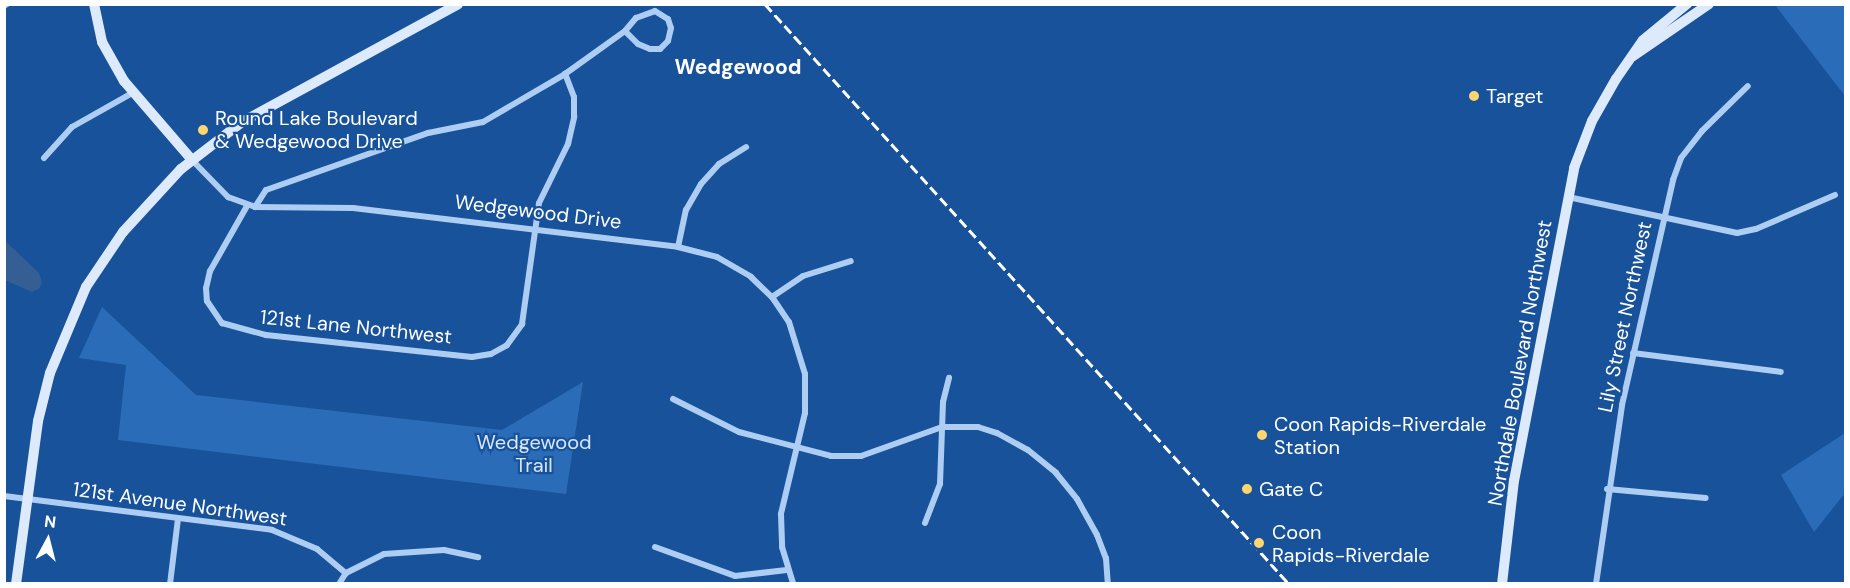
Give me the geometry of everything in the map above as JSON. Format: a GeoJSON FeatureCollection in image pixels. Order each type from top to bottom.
{"type":"FeatureCollection","features":[{"type":"Feature","properties":{"kind":"street","name":"Wedgewood Drive"},"geometry":{"type":"LineString","coordinates":[[94,4],[102,42],[132,93],[220,191],[247,206],[353,208],[678,248],[728,263],[772,297],[789,322],[803,360],[806,399],[781,514],[787,570],[793,584]]}},
{"type":"Feature","properties":{"kind":"street"},"geometry":{"type":"LineString","coordinates":[[16,584],[27,499],[50,373],[86,287],[141,211],[192,160],[261,110],[458,4]]}},
{"type":"Feature","properties":{"kind":"street","name":"Northdale Boulevard Northwest"},"geometry":{"type":"LineString","coordinates":[[1502,584],[1515,481],[1567,197],[1592,120],[1633,56],[1654,30],[1687,4]]}},
{"type":"Feature","properties":{"kind":"street"},"geometry":{"type":"LineString","coordinates":[[1633,56],[1709,4]]}},
{"type":"Feature","properties":{"kind":"street"},"geometry":{"type":"LineString","coordinates":[[255,207],[267,190],[428,133],[483,122],[565,74],[625,31],[636,18],[655,10],[668,19],[671,28],[668,41],[660,49],[638,44],[625,31]]}},
{"type":"Feature","properties":{"kind":"street"},"geometry":{"type":"LineString","coordinates":[[534,230],[542,195],[568,144],[574,117],[574,97],[565,74]]}},
{"type":"Feature","properties":{"kind":"street","name":"Lily Street Northwest"},"geometry":{"type":"LineString","coordinates":[[1596,584],[1607,489],[1633,353],[1663,219],[1682,158],[1748,86]]}},
{"type":"Feature","properties":{"kind":"street"},"geometry":{"type":"LineString","coordinates":[[44,158],[72,127],[132,93]]}},
{"type":"Feature","properties":{"kind":"street"},"geometry":{"type":"LineString","coordinates":[[678,248],[686,210],[701,184],[718,164],[746,147]]}},
{"type":"Feature","properties":{"kind":"street"},"geometry":{"type":"LineString","coordinates":[[1567,197],[1737,233],[1756,230],[1835,195]]}},
{"type":"Feature","properties":{"kind":"street","name":"121st Lane Northwest"},"geometry":{"type":"LineString","coordinates":[[247,206],[210,270],[206,288],[212,313],[236,330],[472,357],[500,350],[522,324],[534,230]]}},
{"type":"Feature","properties":{"kind":"street"},"geometry":{"type":"LineString","coordinates":[[772,297],[802,276],[851,261]]}},
{"type":"Feature","properties":{"kind":"street"},"geometry":{"type":"LineString","coordinates":[[1633,353],[1781,372]]}},
{"type":"Feature","properties":{"kind":"street"},"geometry":{"type":"LineString","coordinates":[[925,523],[940,484],[942,402],[949,378]]}},
{"type":"Feature","properties":{"kind":"street"},"geometry":{"type":"LineString","coordinates":[[673,399],[739,432],[796,450],[831,456],[861,456],[942,427],[978,427],[997,433],[1028,450],[1056,473],[1089,516],[1106,558],[1108,584]]}},
{"type":"Feature","properties":{"kind":"street"},"geometry":{"type":"LineString","coordinates":[[1607,489],[1706,498]]}},
{"type":"Feature","properties":{"kind":"street","name":"121st Avenue Northwest"},"geometry":{"type":"LineString","coordinates":[[4,496],[272,530],[316,549],[346,573]]}},
{"type":"Feature","properties":{"kind":"street"},"geometry":{"type":"LineString","coordinates":[[170,584],[178,519]]}},
{"type":"Feature","properties":{"kind":"street"},"geometry":{"type":"LineString","coordinates":[[655,547],[735,576],[761,576],[787,570]]}},
{"type":"Feature","properties":{"kind":"street"},"geometry":{"type":"LineString","coordinates":[[339,584],[346,573],[384,554],[444,550],[478,557]]}},
{"type":"Feature","properties":{"kind":"green space"},"geometry":{"type":"Polygon","coordinates":[[[1775,5],[1845,5],[1845,96],[1775,5]]]}},
{"type":"Feature","properties":{"kind":"green space","name":"Wedgewood Trail"},"geometry":{"type":"Polygon","coordinates":[[[102,307],[196,395],[502,430],[583,382],[566,494],[118,440],[126,365],[79,358],[102,307]]]}},
{"type":"Feature","properties":{"kind":"green space"},"geometry":{"type":"Polygon","coordinates":[[[1845,433],[1845,493],[1814,532],[1781,475],[1845,433]]]}},
{"type":"Feature","properties":{"kind":"shaded area"},"geometry":{"type":"Polygon","coordinates":[[[4,240],[39,273],[42,282],[39,289],[32,292],[5,280],[4,240]]]}},
{"type":"Feature","properties":{"kind":"railway"},"geometry":{"type":"LineString","coordinates":[[765,4],[1289,584]]}},
{"type":"Feature","properties":{"kind":"place","name":"Target"},"geometry":{"type":"Point","coordinates":[1474,96]}},
{"type":"Feature","properties":{"kind":"place","name":"Round Lake Boulevard & Wedgewood Drive"},"geometry":{"type":"Point","coordinates":[203,130]}},
{"type":"Feature","properties":{"kind":"place","name":"Coon Rapids-Riverdale Station"},"geometry":{"type":"Point","coordinates":[1262,435]}},
{"type":"Feature","properties":{"kind":"place","name":"Gate C"},"geometry":{"type":"Point","coordinates":[1247,489]}},
{"type":"Feature","properties":{"kind":"place","name":"Coon Rapids-Riverdale"},"geometry":{"type":"Point","coordinates":[1259,543]}},
{"type":"Feature","properties":{"kind":"district","name":"Wedgewood"},"geometry":{"type":"Point","coordinates":[738,67]}}]}
